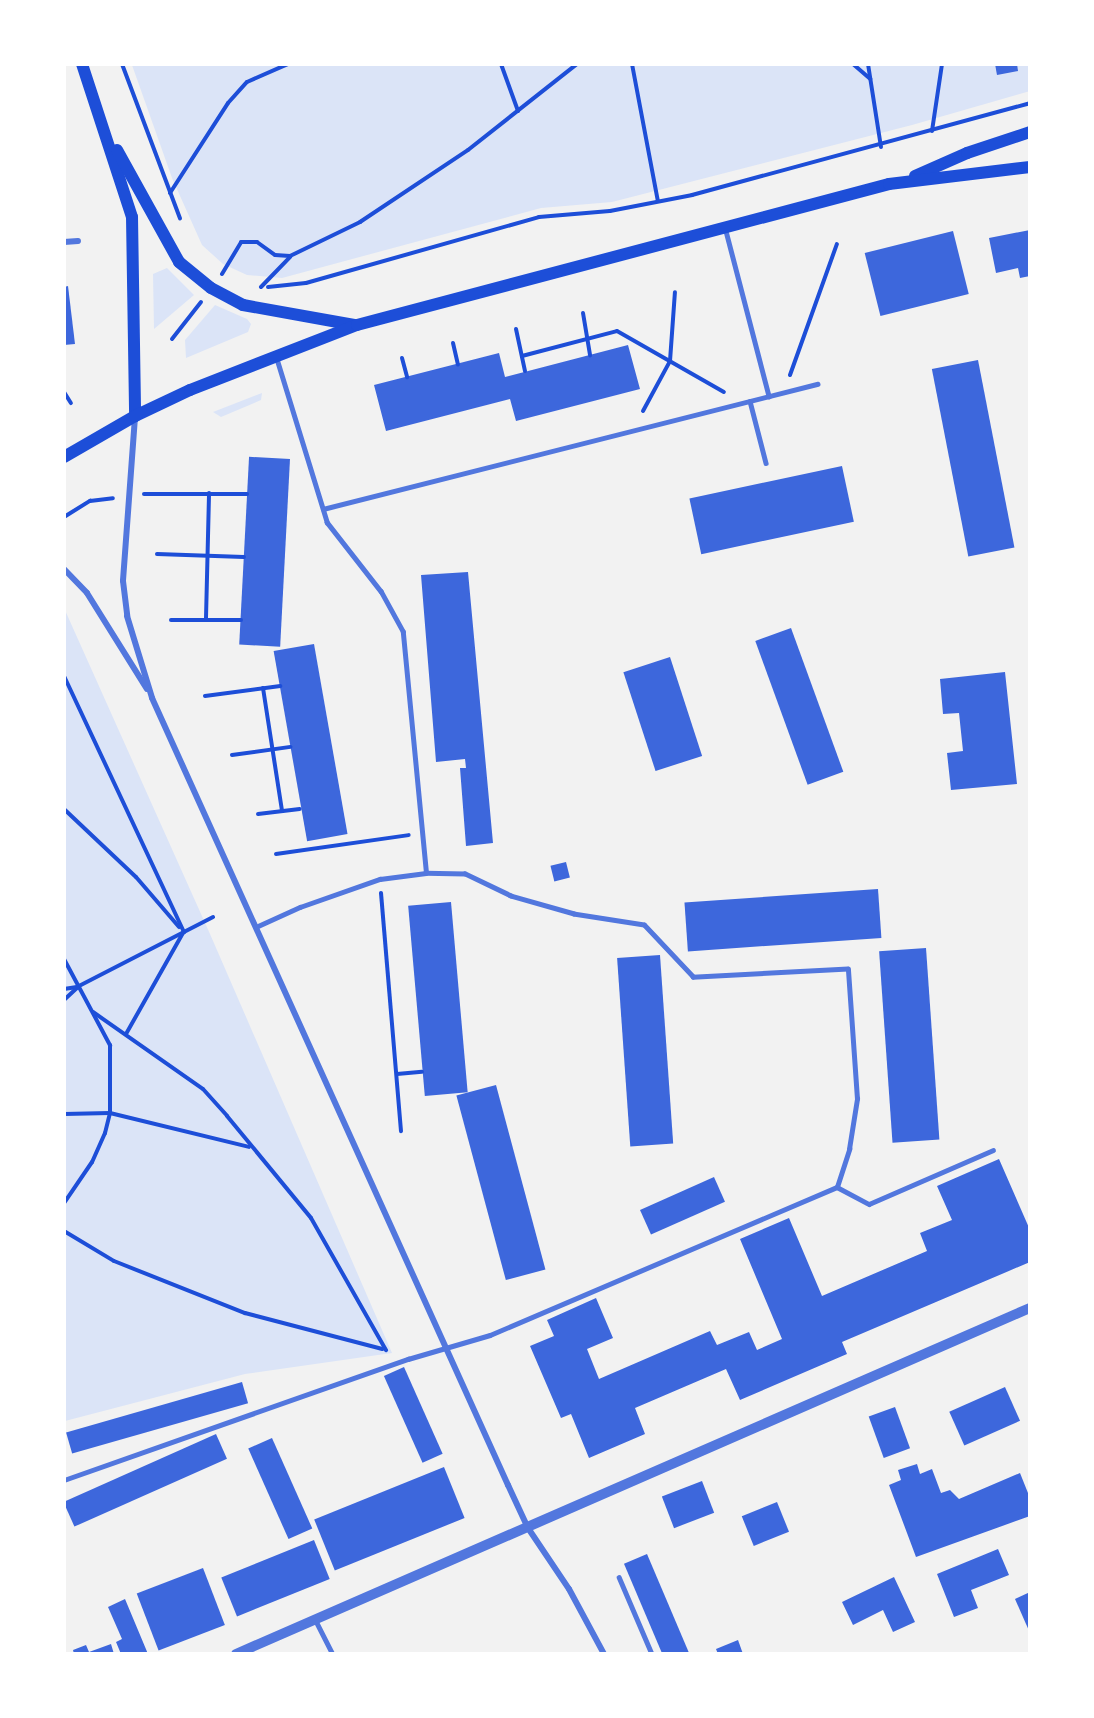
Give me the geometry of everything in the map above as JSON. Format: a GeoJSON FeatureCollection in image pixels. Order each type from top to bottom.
{"type":"FeatureCollection","features":[{"type":"Feature","properties":{"kind":"main road"},"geometry":{"type":"LineString","coordinates":[[82,64],[132,217],[135,416]]}},
{"type":"Feature","properties":{"kind":"main road"},"geometry":{"type":"LineString","coordinates":[[102,122],[179,262],[211,288],[243,305],[357,325]]}},
{"type":"Feature","properties":{"kind":"main road"},"geometry":{"type":"LineString","coordinates":[[905,181],[967,153],[1029,132]]}},
{"type":"Feature","properties":{"kind":"main road"},"geometry":{"type":"LineString","coordinates":[[64,457],[135,416],[275,356],[357,325],[725,226],[905,181],[1029,168]]}},
{"type":"Feature","properties":{"kind":"street"},"geometry":{"type":"LineString","coordinates":[[64,242],[78,241]]}},
{"type":"Feature","properties":{"kind":"street"},"geometry":{"type":"LineString","coordinates":[[135,416],[123,581],[127,616],[152,698]]}},
{"type":"Feature","properties":{"kind":"street"},"geometry":{"type":"LineString","coordinates":[[64,569],[87,593],[152,698],[258,926],[528,1528],[569,1589],[604,1653]]}},
{"type":"Feature","properties":{"kind":"street"},"geometry":{"type":"LineString","coordinates":[[236,1653],[528,1528],[1029,1308]]}},
{"type":"Feature","properties":{"kind":"lane"},"geometry":{"type":"LineString","coordinates":[[725,226],[769,396]]}},
{"type":"Feature","properties":{"kind":"lane"},"geometry":{"type":"LineString","coordinates":[[275,356],[327,524],[381,592],[403,632],[426,873]]}},
{"type":"Feature","properties":{"kind":"lane"},"geometry":{"type":"LineString","coordinates":[[323,509],[817,384]]}},
{"type":"Feature","properties":{"kind":"lane"},"geometry":{"type":"LineString","coordinates":[[750,401],[766,463]]}},
{"type":"Feature","properties":{"kind":"lane"},"geometry":{"type":"LineString","coordinates":[[64,1480],[446,1346],[490,1335],[837,1187],[849,1149],[857,1099],[848,969],[693,977],[644,925],[574,914],[511,896],[465,874],[426,873],[380,879],[300,907],[258,926]]}},
{"type":"Feature","properties":{"kind":"lane"},"geometry":{"type":"LineString","coordinates":[[837,1187],[869,1204],[993,1150]]}},
{"type":"Feature","properties":{"kind":"lane"},"geometry":{"type":"LineString","coordinates":[[619,1577],[652,1653]]}},
{"type":"Feature","properties":{"kind":"lane"},"geometry":{"type":"LineString","coordinates":[[315,1619],[333,1653]]}},
{"type":"Feature","properties":{"kind":"path"},"geometry":{"type":"LineString","coordinates":[[122,64],[183,226]]}},
{"type":"Feature","properties":{"kind":"path"},"geometry":{"type":"LineString","coordinates":[[170,194],[228,103],[247,82],[288,64]]}},
{"type":"Feature","properties":{"kind":"path"},"geometry":{"type":"LineString","coordinates":[[501,64],[518,111]]}},
{"type":"Feature","properties":{"kind":"path"},"geometry":{"type":"LineString","coordinates":[[261,287],[290,256],[360,222],[518,111],[577,64]]}},
{"type":"Feature","properties":{"kind":"path"},"geometry":{"type":"LineString","coordinates":[[632,64],[658,201]]}},
{"type":"Feature","properties":{"kind":"path"},"geometry":{"type":"LineString","coordinates":[[852,64],[871,79]]}},
{"type":"Feature","properties":{"kind":"path"},"geometry":{"type":"LineString","coordinates":[[868,64],[881,147]]}},
{"type":"Feature","properties":{"kind":"path"},"geometry":{"type":"LineString","coordinates":[[932,131],[942,64]]}},
{"type":"Feature","properties":{"kind":"path"},"geometry":{"type":"LineString","coordinates":[[251,284],[282,288],[306,283],[539,218],[658,201],[881,147],[1029,103]]}},
{"type":"Feature","properties":{"kind":"path"},"geometry":{"type":"LineString","coordinates":[[172,339],[211,288],[241,242],[257,242],[274,255],[290,256]]}},
{"type":"Feature","properties":{"kind":"path"},"geometry":{"type":"LineString","coordinates":[[784,392],[837,244]]}},
{"type":"Feature","properties":{"kind":"path"},"geometry":{"type":"LineString","coordinates":[[633,431],[670,361],[675,292]]}},
{"type":"Feature","properties":{"kind":"path"},"geometry":{"type":"LineString","coordinates":[[583,314],[590,354]]}},
{"type":"Feature","properties":{"kind":"path"},"geometry":{"type":"LineString","coordinates":[[516,329],[525,371]]}},
{"type":"Feature","properties":{"kind":"path"},"geometry":{"type":"LineString","coordinates":[[522,356],[617,331],[743,403]]}},
{"type":"Feature","properties":{"kind":"path"},"geometry":{"type":"LineString","coordinates":[[453,343],[458,363]]}},
{"type":"Feature","properties":{"kind":"path"},"geometry":{"type":"LineString","coordinates":[[402,358],[407,377]]}},
{"type":"Feature","properties":{"kind":"path"},"geometry":{"type":"LineString","coordinates":[[64,392],[71,403]]}},
{"type":"Feature","properties":{"kind":"path"},"geometry":{"type":"LineString","coordinates":[[165,493],[247,494]]}},
{"type":"Feature","properties":{"kind":"path"},"geometry":{"type":"LineString","coordinates":[[206,618],[205,556],[209,494]]}},
{"type":"Feature","properties":{"kind":"path"},"geometry":{"type":"LineString","coordinates":[[157,554],[244,557]]}},
{"type":"Feature","properties":{"kind":"path"},"geometry":{"type":"LineString","coordinates":[[171,620],[206,618],[241,620]]}},
{"type":"Feature","properties":{"kind":"path"},"geometry":{"type":"LineString","coordinates":[[64,676],[184,932]]}},
{"type":"Feature","properties":{"kind":"path"},"geometry":{"type":"LineString","coordinates":[[205,696],[280,686]]}},
{"type":"Feature","properties":{"kind":"path"},"geometry":{"type":"LineString","coordinates":[[263,688],[282,811]]}},
{"type":"Feature","properties":{"kind":"path"},"geometry":{"type":"LineString","coordinates":[[232,755],[290,747]]}},
{"type":"Feature","properties":{"kind":"path"},"geometry":{"type":"LineString","coordinates":[[64,809],[136,877],[184,932]]}},
{"type":"Feature","properties":{"kind":"path"},"geometry":{"type":"LineString","coordinates":[[258,814],[300,809]]}},
{"type":"Feature","properties":{"kind":"path"},"geometry":{"type":"LineString","coordinates":[[276,854],[422,833]]}},
{"type":"Feature","properties":{"kind":"path"},"geometry":{"type":"LineString","coordinates":[[380,879],[401,1131]]}},
{"type":"Feature","properties":{"kind":"path"},"geometry":{"type":"LineString","coordinates":[[64,1000],[77,987],[213,917]]}},
{"type":"Feature","properties":{"kind":"path"},"geometry":{"type":"LineString","coordinates":[[126,1034],[184,932]]}},
{"type":"Feature","properties":{"kind":"path"},"geometry":{"type":"LineString","coordinates":[[64,958],[77,987],[110,1045],[110,1113],[92,1162],[64,1203]]}},
{"type":"Feature","properties":{"kind":"path"},"geometry":{"type":"LineString","coordinates":[[64,989],[77,987]]}},
{"type":"Feature","properties":{"kind":"path"},"geometry":{"type":"LineString","coordinates":[[93,1012],[203,1089],[250,1148],[311,1218],[382,1349]]}},
{"type":"Feature","properties":{"kind":"path"},"geometry":{"type":"LineString","coordinates":[[397,1074],[422,1071]]}},
{"type":"Feature","properties":{"kind":"path"},"geometry":{"type":"LineString","coordinates":[[64,1114],[110,1113],[250,1148]]}},
{"type":"Feature","properties":{"kind":"path"},"geometry":{"type":"LineString","coordinates":[[64,1231],[114,1261],[244,1313],[382,1349],[408,1359]]}},
{"type":"Feature","properties":{"kind":"shaded area"},"geometry":{"type":"Polygon","coordinates":[[[1029,64],[1030,91],[912,125],[612,202],[541,208],[282,278],[247,275],[223,264],[202,245],[172,178],[132,65],[1029,64]]]}},
{"type":"Feature","properties":{"kind":"shaded area"},"geometry":{"type":"Polygon","coordinates":[[[167,268],[194,295],[154,329],[153,274],[167,268]]]}},
{"type":"Feature","properties":{"kind":"shaded area"},"geometry":{"type":"Polygon","coordinates":[[[215,305],[247,319],[251,324],[248,332],[186,358],[185,340],[215,305]]]}},
{"type":"Feature","properties":{"kind":"shaded area"},"geometry":{"type":"Polygon","coordinates":[[[262,393],[261,400],[221,417],[213,412],[262,393]]]}},
{"type":"Feature","properties":{"kind":"shaded area"},"geometry":{"type":"Polygon","coordinates":[[[64,608],[210,934],[392,1353],[245,1374],[65,1421],[64,608]]]}},
{"type":"Feature","properties":{"kind":"building"},"geometry":{"type":"Polygon","coordinates":[[[995,64],[1017,64],[1018,71],[997,75],[995,64]]]}},
{"type":"Feature","properties":{"kind":"building"},"geometry":{"type":"Polygon","coordinates":[[[1030,230],[1030,276],[1020,278],[1018,268],[996,273],[989,238],[1030,230]]]}},
{"type":"Feature","properties":{"kind":"building"},"geometry":{"type":"Polygon","coordinates":[[[953,231],[969,294],[880,316],[865,253],[953,231]]]}},
{"type":"Feature","properties":{"kind":"building"},"geometry":{"type":"Polygon","coordinates":[[[68,286],[75,344],[64,345],[64,287],[68,286]]]}},
{"type":"Feature","properties":{"kind":"building"},"geometry":{"type":"Polygon","coordinates":[[[628,345],[640,389],[516,421],[510,399],[386,431],[374,385],[499,353],[505,377],[628,345]]]}},
{"type":"Feature","properties":{"kind":"building"},"geometry":{"type":"Polygon","coordinates":[[[978,360],[1014,547],[968,556],[932,369],[978,360]]]}},
{"type":"Feature","properties":{"kind":"building"},"geometry":{"type":"Polygon","coordinates":[[[249,457],[290,459],[280,647],[239,645],[249,457]]]}},
{"type":"Feature","properties":{"kind":"building"},"geometry":{"type":"Polygon","coordinates":[[[842,466],[854,522],[701,554],[689,498],[842,466]]]}},
{"type":"Feature","properties":{"kind":"building"},"geometry":{"type":"Polygon","coordinates":[[[468,572],[493,843],[466,846],[460,768],[466,768],[465,759],[436,762],[421,575],[468,572]]]}},
{"type":"Feature","properties":{"kind":"building"},"geometry":{"type":"Polygon","coordinates":[[[791,628],[843,772],[808,785],[755,641],[791,628]]]}},
{"type":"Feature","properties":{"kind":"building"},"geometry":{"type":"Polygon","coordinates":[[[314,644],[348,834],[307,841],[274,651],[314,644]]]}},
{"type":"Feature","properties":{"kind":"building"},"geometry":{"type":"Polygon","coordinates":[[[670,657],[702,756],[656,771],[623,672],[670,657]]]}},
{"type":"Feature","properties":{"kind":"building"},"geometry":{"type":"Polygon","coordinates":[[[1005,672],[1017,784],[951,790],[947,753],[963,751],[959,713],[943,714],[940,679],[1005,672]]]}},
{"type":"Feature","properties":{"kind":"building"},"geometry":{"type":"Polygon","coordinates":[[[566,862],[570,878],[554,881],[550,866],[566,862]]]}},
{"type":"Feature","properties":{"kind":"building"},"geometry":{"type":"Polygon","coordinates":[[[878,889],[881,938],[688,951],[684,903],[878,889]]]}},
{"type":"Feature","properties":{"kind":"building"},"geometry":{"type":"Polygon","coordinates":[[[451,902],[468,1092],[425,1096],[408,906],[451,902]]]}},
{"type":"Feature","properties":{"kind":"building"},"geometry":{"type":"Polygon","coordinates":[[[926,948],[939,1140],[893,1143],[879,951],[926,948]]]}},
{"type":"Feature","properties":{"kind":"building"},"geometry":{"type":"Polygon","coordinates":[[[660,955],[673,1144],[630,1147],[617,958],[660,955]]]}},
{"type":"Feature","properties":{"kind":"building"},"geometry":{"type":"Polygon","coordinates":[[[496,1085],[545,1269],[506,1280],[456,1096],[496,1085]]]}},
{"type":"Feature","properties":{"kind":"building"},"geometry":{"type":"Polygon","coordinates":[[[999,1159],[1030,1230],[1030,1262],[842,1342],[847,1354],[740,1400],[726,1369],[635,1408],[645,1434],[589,1458],[571,1414],[561,1418],[530,1346],[554,1336],[547,1320],[596,1298],[613,1338],[587,1349],[599,1379],[710,1331],[717,1345],[749,1332],[757,1350],[782,1339],[740,1239],[789,1218],[822,1296],[927,1251],[920,1233],[952,1220],[937,1186],[999,1159]]]}},
{"type":"Feature","properties":{"kind":"building"},"geometry":{"type":"Polygon","coordinates":[[[714,1177],[725,1202],[651,1235],[640,1210],[714,1177]]]}},
{"type":"Feature","properties":{"kind":"building"},"geometry":{"type":"Polygon","coordinates":[[[404,1367],[443,1454],[423,1463],[384,1376],[404,1367]]]}},
{"type":"Feature","properties":{"kind":"building"},"geometry":{"type":"Polygon","coordinates":[[[242,1382],[248,1403],[72,1454],[66,1432],[242,1382]]]}},
{"type":"Feature","properties":{"kind":"building"},"geometry":{"type":"Polygon","coordinates":[[[1005,1387],[1020,1421],[964,1446],[949,1412],[1005,1387]]]}},
{"type":"Feature","properties":{"kind":"building"},"geometry":{"type":"Polygon","coordinates":[[[895,1407],[910,1448],[884,1458],[869,1417],[895,1407]]]}},
{"type":"Feature","properties":{"kind":"building"},"geometry":{"type":"Polygon","coordinates":[[[216,1434],[227,1459],[74,1527],[64,1502],[216,1434]]]}},
{"type":"Feature","properties":{"kind":"building"},"geometry":{"type":"Polygon","coordinates":[[[272,1438],[312,1528],[289,1539],[248,1449],[272,1438]]]}},
{"type":"Feature","properties":{"kind":"building"},"geometry":{"type":"Polygon","coordinates":[[[917,1464],[920,1474],[932,1469],[941,1493],[950,1490],[959,1499],[1020,1473],[1030,1498],[1030,1516],[916,1557],[889,1485],[901,1480],[898,1470],[917,1464]]]}},
{"type":"Feature","properties":{"kind":"building"},"geometry":{"type":"Polygon","coordinates":[[[444,1467],[465,1518],[335,1570],[314,1519],[444,1467]]]}},
{"type":"Feature","properties":{"kind":"building"},"geometry":{"type":"Polygon","coordinates":[[[702,1481],[714,1513],[674,1528],[662,1496],[702,1481]]]}},
{"type":"Feature","properties":{"kind":"building"},"geometry":{"type":"Polygon","coordinates":[[[777,1502],[789,1532],[754,1546],[742,1516],[777,1502]]]}},
{"type":"Feature","properties":{"kind":"building"},"geometry":{"type":"Polygon","coordinates":[[[314,1540],[330,1579],[237,1616],[221,1577],[314,1540]]]}},
{"type":"Feature","properties":{"kind":"building"},"geometry":{"type":"Polygon","coordinates":[[[998,1549],[1009,1575],[971,1590],[978,1608],[954,1617],[937,1574],[998,1549]]]}},
{"type":"Feature","properties":{"kind":"building"},"geometry":{"type":"Polygon","coordinates":[[[647,1554],[689,1654],[662,1654],[624,1564],[647,1554]]]}},
{"type":"Feature","properties":{"kind":"building"},"geometry":{"type":"Polygon","coordinates":[[[203,1568],[225,1625],[159,1650],[137,1593],[203,1568]]]}},
{"type":"Feature","properties":{"kind":"building"},"geometry":{"type":"Polygon","coordinates":[[[894,1577],[915,1622],[893,1632],[883,1610],[853,1625],[842,1602],[894,1577]]]}},
{"type":"Feature","properties":{"kind":"building"},"geometry":{"type":"Polygon","coordinates":[[[1030,1592],[1030,1633],[1015,1599],[1030,1592]]]}},
{"type":"Feature","properties":{"kind":"building"},"geometry":{"type":"Polygon","coordinates":[[[125,1599],[148,1654],[121,1654],[116,1642],[122,1639],[108,1607],[125,1599]]]}},
{"type":"Feature","properties":{"kind":"building"},"geometry":{"type":"Polygon","coordinates":[[[738,1640],[743,1654],[718,1654],[716,1649],[738,1640]]]}},
{"type":"Feature","properties":{"kind":"building"},"geometry":{"type":"Polygon","coordinates":[[[111,1644],[114,1654],[74,1654],[73,1650],[86,1645],[89,1652],[111,1644]]]}}]}
